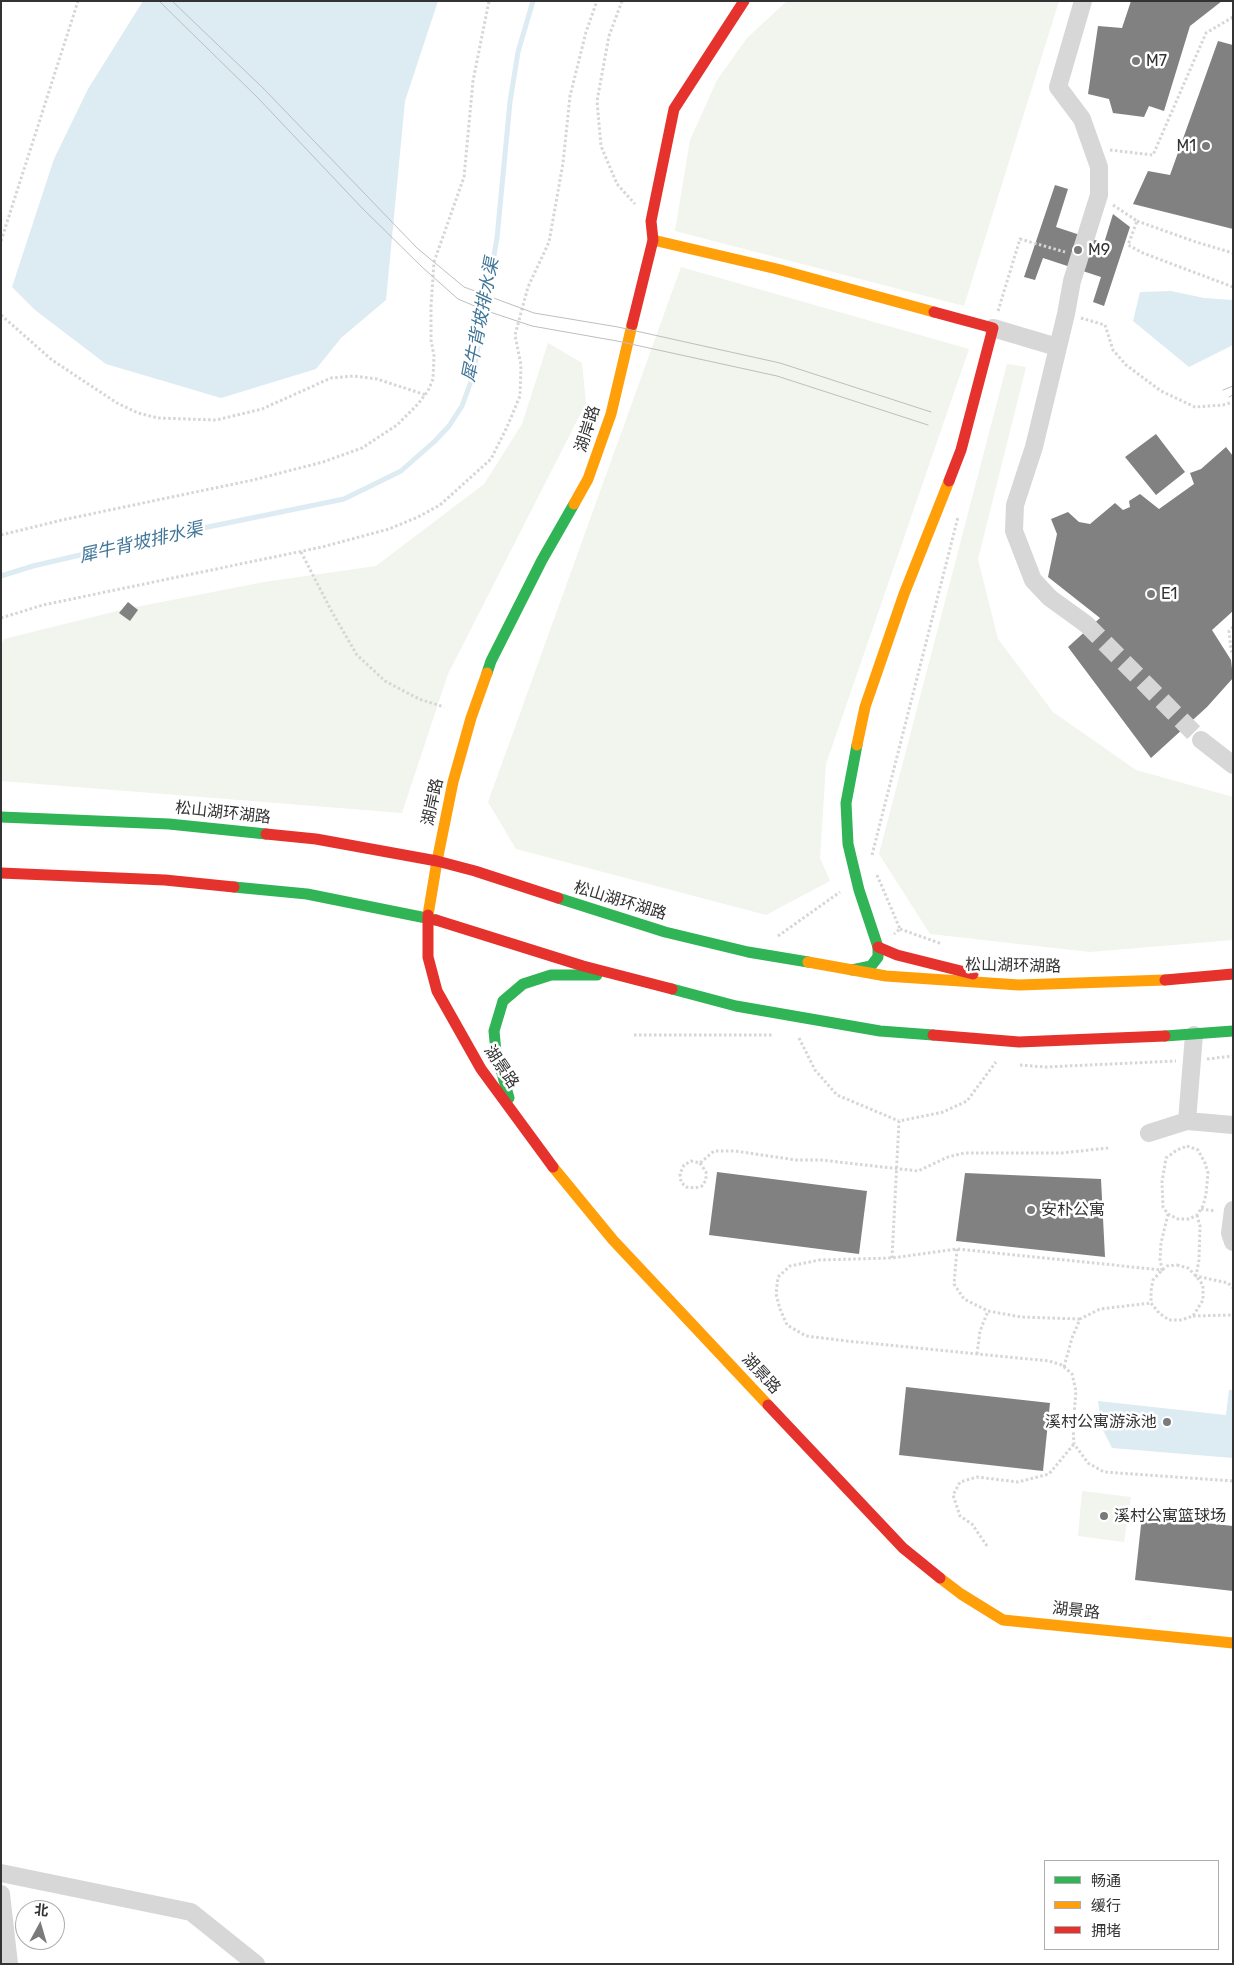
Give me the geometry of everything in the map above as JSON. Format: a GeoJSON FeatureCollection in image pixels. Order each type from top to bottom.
{"type":"FeatureCollection","features":[{"type":"Feature","properties":{"kind":"main road","name":"湖岸路"},"geometry":{"type":"LineString","coordinates":[[428,918],[453,782],[471,718],[491,661],[542,560],[588,480],[612,414],[653,240],[651,221],[674,109],[744,1]]}},
{"type":"Feature","properties":{"kind":"main road"},"geometry":{"type":"LineString","coordinates":[[653,240],[776,269],[993,328],[985,354],[980,386],[961,450],[904,594],[865,706],[846,803],[848,844],[872,932],[878,947],[878,957],[871,966],[852,970]]}},
{"type":"Feature","properties":{"kind":"main road","name":"松山湖环湖路"},"geometry":{"type":"LineString","coordinates":[[1,817],[169,824],[316,839],[437,861],[475,871],[665,932],[748,952],[886,976],[1019,985],[1171,980],[1233,974]]}},
{"type":"Feature","properties":{"kind":"main road"},"geometry":{"type":"LineString","coordinates":[[1,873],[165,880],[307,894],[428,918],[583,966],[736,1006],[880,1031],[1019,1042],[1194,1035],[1233,1031]]}},
{"type":"Feature","properties":{"kind":"main road","name":"湖景路"},"geometry":{"type":"LineString","coordinates":[[428,918],[428,957],[436,991],[481,1069],[537,1147],[613,1240],[903,1548],[962,1594],[1003,1620],[1233,1643]]}},
{"type":"Feature","properties":{"kind":"main road"},"geometry":{"type":"LineString","coordinates":[[878,947],[897,955],[1019,985]]}},
{"type":"Feature","properties":{"kind":"main road"},"geometry":{"type":"LineString","coordinates":[[513,1114],[496,1052],[494,1031],[503,1002],[523,984],[551,976],[578,974],[631,978]]}},
{"type":"Feature","properties":{"kind":"street"},"geometry":{"type":"LineString","coordinates":[[1084,1],[1058,88],[1082,119],[1099,167],[1099,195],[1072,281],[1066,314],[1034,447],[1015,504],[1014,531],[1034,580],[1050,598],[1086,624]]}},
{"type":"Feature","properties":{"kind":"street"},"geometry":{"type":"LineString","coordinates":[[993,328],[1057,347]]}},
{"type":"Feature","properties":{"kind":"street"},"geometry":{"type":"LineString","coordinates":[[1201,740],[1233,765]]}},
{"type":"Feature","properties":{"kind":"street"},"geometry":{"type":"LineString","coordinates":[[1188,1121],[1194,1035]]}},
{"type":"Feature","properties":{"kind":"street"},"geometry":{"type":"LineString","coordinates":[[1149,1133],[1188,1121],[1233,1125]]}},
{"type":"Feature","properties":{"kind":"street"},"geometry":{"type":"LineString","coordinates":[[1233,1210],[1230,1233],[1233,1242]]}},
{"type":"Feature","properties":{"kind":"street"},"geometry":{"type":"LineString","coordinates":[[1,1873],[191,1912],[256,1964]]}},
{"type":"Feature","properties":{"kind":"street"},"geometry":{"type":"LineString","coordinates":[[1,1894],[9,1964]]}},
{"type":"Feature","properties":{"kind":"path"},"geometry":{"type":"LineString","coordinates":[[1,241],[78,1]]}},
{"type":"Feature","properties":{"kind":"path"},"geometry":{"type":"LineString","coordinates":[[1,535],[62,520],[253,480],[323,462],[362,448],[390,429],[426,395],[434,372],[430,306],[434,262],[464,177],[473,81],[489,1]]}},
{"type":"Feature","properties":{"kind":"path"},"geometry":{"type":"LineString","coordinates":[[1,618],[43,605],[301,552],[389,528],[440,505],[491,459],[520,396],[521,365],[514,335],[528,287],[549,242],[563,164],[570,96],[586,32],[597,1]]}},
{"type":"Feature","properties":{"kind":"path"},"geometry":{"type":"LineString","coordinates":[[622,1],[609,36],[597,101],[601,146],[617,184],[651,221]]}},
{"type":"Feature","properties":{"kind":"path"},"geometry":{"type":"LineString","coordinates":[[1092,148],[1153,155],[1206,33],[1233,17]]}},
{"type":"Feature","properties":{"kind":"path"},"geometry":{"type":"LineString","coordinates":[[1099,195],[1137,221],[1233,253]]}},
{"type":"Feature","properties":{"kind":"path"},"geometry":{"type":"LineString","coordinates":[[1137,221],[1128,245],[1160,260],[1233,287]]}},
{"type":"Feature","properties":{"kind":"path"},"geometry":{"type":"LineString","coordinates":[[993,328],[1020,239],[1080,257]]}},
{"type":"Feature","properties":{"kind":"path"},"geometry":{"type":"LineString","coordinates":[[1066,314],[1105,325],[1113,350],[1126,365],[1161,391],[1195,408],[1233,402]]}},
{"type":"Feature","properties":{"kind":"path"},"geometry":{"type":"LineString","coordinates":[[1,316],[52,360],[117,403],[138,414],[158,418],[216,420],[262,409],[331,378],[354,376],[377,379],[426,395]]}},
{"type":"Feature","properties":{"kind":"path"},"geometry":{"type":"LineString","coordinates":[[783,942],[774,940],[857,880],[871,859],[958,514]]}},
{"type":"Feature","properties":{"kind":"path"},"geometry":{"type":"LineString","coordinates":[[301,552],[357,655],[385,681],[419,699],[444,707]]}},
{"type":"Feature","properties":{"kind":"path"},"geometry":{"type":"LineString","coordinates":[[1233,627],[1229,631],[1233,654]]}},
{"type":"Feature","properties":{"kind":"path"},"geometry":{"type":"LineString","coordinates":[[875,868],[900,929],[943,944]]}},
{"type":"Feature","properties":{"kind":"path"},"geometry":{"type":"LineString","coordinates":[[878,947],[900,929]]}},
{"type":"Feature","properties":{"kind":"path"},"geometry":{"type":"LineString","coordinates":[[797,1035],[815,1070],[837,1095],[899,1121],[943,1112],[966,1101],[996,1062]]}},
{"type":"Feature","properties":{"kind":"path"},"geometry":{"type":"LineString","coordinates":[[1192,1060],[1233,1056]]}},
{"type":"Feature","properties":{"kind":"path"},"geometry":{"type":"LineString","coordinates":[[892,1258],[899,1121]]}},
{"type":"Feature","properties":{"kind":"path"},"geometry":{"type":"LineString","coordinates":[[1187,1146],[1198,1150],[1206,1163],[1208,1173],[1203,1206],[1198,1215],[1189,1219],[1178,1219],[1168,1214],[1163,1206],[1161,1194],[1166,1158],[1187,1146]]}},
{"type":"Feature","properties":{"kind":"path"},"geometry":{"type":"LineString","coordinates":[[700,1163],[714,1151],[735,1151],[796,1160],[821,1160],[918,1170],[948,1157],[964,1153],[1062,1153],[1108,1148]]}},
{"type":"Feature","properties":{"kind":"path"},"geometry":{"type":"LineString","coordinates":[[691,1161],[700,1163],[706,1172],[706,1180],[702,1186],[695,1188],[686,1186],[681,1182],[680,1174],[684,1165],[691,1161]]}},
{"type":"Feature","properties":{"kind":"path"},"geometry":{"type":"LineString","coordinates":[[1162,1270],[1160,1259],[1161,1243],[1168,1214]]}},
{"type":"Feature","properties":{"kind":"path"},"geometry":{"type":"LineString","coordinates":[[1196,1276],[1199,1260],[1200,1226],[1198,1215]]}},
{"type":"Feature","properties":{"kind":"path"},"geometry":{"type":"LineString","coordinates":[[957,1248],[954,1284],[964,1299],[988,1311],[1021,1316],[1080,1319],[1100,1309],[1151,1304]]}},
{"type":"Feature","properties":{"kind":"path"},"geometry":{"type":"LineString","coordinates":[[1162,1270],[957,1248],[892,1258],[819,1260],[790,1266],[778,1277],[776,1294],[787,1325],[806,1336],[847,1342],[1049,1361],[1064,1367],[1072,1374],[1076,1391],[1073,1427],[1074,1444],[1088,1463],[1104,1472],[1233,1481]]}},
{"type":"Feature","properties":{"kind":"path"},"geometry":{"type":"LineString","coordinates":[[1193,1316],[1203,1300],[1203,1285],[1188,1268],[1166,1266],[1153,1280],[1151,1291],[1151,1304],[1159,1313],[1169,1320],[1181,1320],[1193,1316],[1233,1315]]}},
{"type":"Feature","properties":{"kind":"path"},"geometry":{"type":"LineString","coordinates":[[1196,1276],[1228,1282],[1233,1288]]}},
{"type":"Feature","properties":{"kind":"path"},"geometry":{"type":"LineString","coordinates":[[977,1354],[980,1331],[988,1311]]}},
{"type":"Feature","properties":{"kind":"path"},"geometry":{"type":"LineString","coordinates":[[1064,1367],[1072,1338],[1080,1319]]}},
{"type":"Feature","properties":{"kind":"path"},"geometry":{"type":"LineString","coordinates":[[988,1546],[972,1524],[960,1516],[953,1495],[960,1482],[977,1477],[1018,1482],[1049,1474],[1074,1444]]}},
{"type":"Feature","properties":{"kind":"shaded area"},"geometry":{"type":"Polygon","coordinates":[[[143,1],[438,1],[405,101],[386,300],[341,338],[316,369],[221,398],[106,364],[35,310],[12,287],[54,159],[88,89],[143,1]]]}},
{"type":"Feature","properties":{"kind":"shaded area"},"geometry":{"type":"Polygon","coordinates":[[[787,1],[1059,1],[964,306],[675,231],[690,140],[717,80],[747,38],[787,1]]]}},
{"type":"Feature","properties":{"kind":"shaded area"},"geometry":{"type":"Polygon","coordinates":[[[681,267],[969,349],[826,764],[820,858],[830,881],[766,915],[516,849],[488,802],[681,267]]]}},
{"type":"Feature","properties":{"kind":"shaded area"},"geometry":{"type":"Polygon","coordinates":[[[1171,291],[1204,298],[1233,300],[1233,345],[1189,367],[1133,321],[1140,292],[1171,291]]]}},
{"type":"Feature","properties":{"kind":"shaded area"},"geometry":{"type":"Polygon","coordinates":[[[548,343],[582,363],[586,403],[448,674],[402,813],[1,781],[1,646],[4,639],[121,610],[264,582],[376,566],[484,484],[522,424],[548,343]]]}},
{"type":"Feature","properties":{"kind":"shaded area"},"geometry":{"type":"Polygon","coordinates":[[[1007,364],[1026,367],[978,559],[998,639],[1053,712],[1136,770],[1233,797],[1233,940],[1090,952],[930,934],[879,854],[1007,364]]]}},
{"type":"Feature","properties":{"kind":"shaded area","name":"溪村公寓游泳池"},"geometry":{"type":"Polygon","coordinates":[[[1229,1390],[1233,1390],[1233,1458],[1112,1448],[1102,1428],[1098,1401],[1226,1415],[1229,1390]]]}},
{"type":"Feature","properties":{"kind":"shaded area","name":"溪村公寓篮球场"},"geometry":{"type":"Polygon","coordinates":[[[1082,1491],[1131,1497],[1124,1542],[1078,1536],[1082,1491]]]}},
{"type":"Feature","properties":{"kind":"building","name":"M7"},"geometry":{"type":"Polygon","coordinates":[[[1131,1],[1222,1],[1190,26],[1164,111],[1149,106],[1144,117],[1113,113],[1109,99],[1088,94],[1098,26],[1122,28],[1131,1]]]}},
{"type":"Feature","properties":{"kind":"building","name":"M1"},"geometry":{"type":"Polygon","coordinates":[[[1218,41],[1233,45],[1233,229],[1133,204],[1148,171],[1170,175],[1218,41]]]}},
{"type":"Feature","properties":{"kind":"building","name":"M9"},"geometry":{"type":"Polygon","coordinates":[[[1055,185],[1068,189],[1056,227],[1104,243],[1113,214],[1130,227],[1104,306],[1093,302],[1101,277],[1043,258],[1035,280],[1024,277],[1055,185]]]}},
{"type":"Feature","properties":{"kind":"building"},"geometry":{"type":"Polygon","coordinates":[[[1156,434],[1185,472],[1156,495],[1125,457],[1156,434]]]}},
{"type":"Feature","properties":{"kind":"building","name":"E1"},"geometry":{"type":"Polygon","coordinates":[[[1226,447],[1233,456],[1233,611],[1212,630],[1231,660],[1233,678],[1207,707],[1151,758],[1068,647],[1100,618],[1048,577],[1057,534],[1051,519],[1068,512],[1079,522],[1090,524],[1115,503],[1123,510],[1130,507],[1129,501],[1140,494],[1159,509],[1194,484],[1190,473],[1201,469],[1226,447]]]}},
{"type":"Feature","properties":{"kind":"building"},"geometry":{"type":"Polygon","coordinates":[[[128,602],[138,610],[130,621],[119,613],[128,602]]]}},
{"type":"Feature","properties":{"kind":"building"},"geometry":{"type":"Polygon","coordinates":[[[717,1172],[867,1191],[859,1254],[709,1235],[717,1172]]]}},
{"type":"Feature","properties":{"kind":"building","name":"安朴公寓"},"geometry":{"type":"Polygon","coordinates":[[[965,1173],[1101,1179],[1105,1257],[956,1241],[965,1173]]]}},
{"type":"Feature","properties":{"kind":"building"},"geometry":{"type":"Polygon","coordinates":[[[906,1387],[1050,1403],[1043,1471],[899,1455],[906,1387]]]}},
{"type":"Feature","properties":{"kind":"building"},"geometry":{"type":"Polygon","coordinates":[[[1142,1516],[1233,1526],[1233,1591],[1135,1580],[1142,1516]]]}},
{"type":"Feature","properties":{"kind":"waterway","name":"犀牛背坡排水渠"},"geometry":{"type":"LineString","coordinates":[[1,576],[33,566],[140,541],[344,499],[401,471],[449,426],[462,406],[473,376],[497,238],[510,102],[518,52],[533,1]]}},
{"type":"Feature","properties":{"kind":"tunnel"},"geometry":{"type":"LineString","coordinates":[[1086,624],[1201,740]]}},
{"type":"Feature","properties":{"kind":"tram line"},"geometry":{"type":"LineString","coordinates":[[159,1],[258,98],[363,209],[422,267],[458,299],[532,326],[617,341],[777,376],[928,425]]}},
{"type":"Feature","properties":{"kind":"tram line"},"geometry":{"type":"LineString","coordinates":[[172,1],[263,88],[417,248],[464,287],[534,313],[618,327],[780,363],[931,412]]}},
{"type":"Feature","properties":{"kind":"tram line"},"geometry":{"type":"LineString","coordinates":[[1223,390],[1233,386]]}},
{"type":"Feature","properties":{"kind":"tram line"},"geometry":{"type":"LineString","coordinates":[[1229,397],[1233,395]]}},
{"type":"Feature","properties":{"kind":"traffic: fast"},"geometry":{"type":"LineString","coordinates":[[487,673],[491,661],[542,560],[574,504]]}},
{"type":"Feature","properties":{"kind":"traffic: fast"},"geometry":{"type":"LineString","coordinates":[[852,970],[871,966],[878,957],[878,947],[859,890],[848,844],[846,803],[857,745]]}},
{"type":"Feature","properties":{"kind":"traffic: fast"},"geometry":{"type":"LineString","coordinates":[[1,817],[169,824],[266,834]]}},
{"type":"Feature","properties":{"kind":"traffic: fast"},"geometry":{"type":"LineString","coordinates":[[234,887],[307,894],[436,920]]}},
{"type":"Feature","properties":{"kind":"traffic: fast"},"geometry":{"type":"LineString","coordinates":[[558,898],[665,932],[748,952],[808,962]]}},
{"type":"Feature","properties":{"kind":"traffic: fast"},"geometry":{"type":"LineString","coordinates":[[509,1098],[496,1052],[494,1031],[503,1001],[523,984],[551,975],[597,975]]}},
{"type":"Feature","properties":{"kind":"traffic: fast"},"geometry":{"type":"LineString","coordinates":[[672,989],[736,1006],[880,1031],[933,1035]]}},
{"type":"Feature","properties":{"kind":"traffic: fast"},"geometry":{"type":"LineString","coordinates":[[1165,1036],[1233,1031]]}},
{"type":"Feature","properties":{"kind":"traffic: slow"},"geometry":{"type":"LineString","coordinates":[[653,240],[777,269],[934,312]]}},
{"type":"Feature","properties":{"kind":"traffic: slow"},"geometry":{"type":"LineString","coordinates":[[574,504],[588,479],[611,414],[632,325]]}},
{"type":"Feature","properties":{"kind":"traffic: slow"},"geometry":{"type":"LineString","coordinates":[[857,745],[865,707],[904,594],[949,481]]}},
{"type":"Feature","properties":{"kind":"traffic: slow"},"geometry":{"type":"LineString","coordinates":[[428,915],[453,782],[471,718],[487,673]]}},
{"type":"Feature","properties":{"kind":"traffic: slow"},"geometry":{"type":"LineString","coordinates":[[808,962],[886,976],[1019,985],[1165,980]]}},
{"type":"Feature","properties":{"kind":"traffic: slow"},"geometry":{"type":"LineString","coordinates":[[553,1167],[613,1240],[768,1405]]}},
{"type":"Feature","properties":{"kind":"traffic: slow"},"geometry":{"type":"LineString","coordinates":[[940,1578],[961,1594],[1003,1620],[1233,1643]]}},
{"type":"Feature","properties":{"kind":"traffic: jam"},"geometry":{"type":"LineString","coordinates":[[632,325],[653,240],[651,221],[674,109],[744,1]]}},
{"type":"Feature","properties":{"kind":"traffic: jam"},"geometry":{"type":"LineString","coordinates":[[934,312],[993,328],[961,450],[949,481]]}},
{"type":"Feature","properties":{"kind":"traffic: jam"},"geometry":{"type":"LineString","coordinates":[[266,834],[316,839],[437,861],[475,871],[558,898]]}},
{"type":"Feature","properties":{"kind":"traffic: jam"},"geometry":{"type":"LineString","coordinates":[[1,873],[165,880],[234,887]]}},
{"type":"Feature","properties":{"kind":"traffic: jam"},"geometry":{"type":"LineString","coordinates":[[428,915],[428,957],[437,991],[481,1069],[553,1167]]}},
{"type":"Feature","properties":{"kind":"traffic: jam"},"geometry":{"type":"LineString","coordinates":[[436,920],[583,966],[672,989]]}},
{"type":"Feature","properties":{"kind":"traffic: jam"},"geometry":{"type":"LineString","coordinates":[[878,947],[897,955],[973,974]]}},
{"type":"Feature","properties":{"kind":"traffic: jam"},"geometry":{"type":"LineString","coordinates":[[1165,980],[1233,974]]}},
{"type":"Feature","properties":{"kind":"traffic: jam"},"geometry":{"type":"LineString","coordinates":[[933,1035],[1019,1042],[1165,1036]]}},
{"type":"Feature","properties":{"kind":"traffic: jam"},"geometry":{"type":"LineString","coordinates":[[768,1405],[903,1548],[940,1578]]}},
{"type":"Feature","properties":{"kind":"place","name":"M7"},"geometry":{"type":"Point","coordinates":[1136,61]}},
{"type":"Feature","properties":{"kind":"place","name":"M1"},"geometry":{"type":"Point","coordinates":[1206,146]}},
{"type":"Feature","properties":{"kind":"place","name":"M9"},"geometry":{"type":"Point","coordinates":[1078,250]}},
{"type":"Feature","properties":{"kind":"place","name":"E1"},"geometry":{"type":"Point","coordinates":[1151,594]}},
{"type":"Feature","properties":{"kind":"place","name":"安朴公寓"},"geometry":{"type":"Point","coordinates":[1031,1210]}},
{"type":"Feature","properties":{"kind":"place","name":"溪村公寓游泳池"},"geometry":{"type":"Point","coordinates":[1167,1422]}},
{"type":"Feature","properties":{"kind":"place","name":"溪村公寓篮球场"},"geometry":{"type":"Point","coordinates":[1104,1516]}}]}
